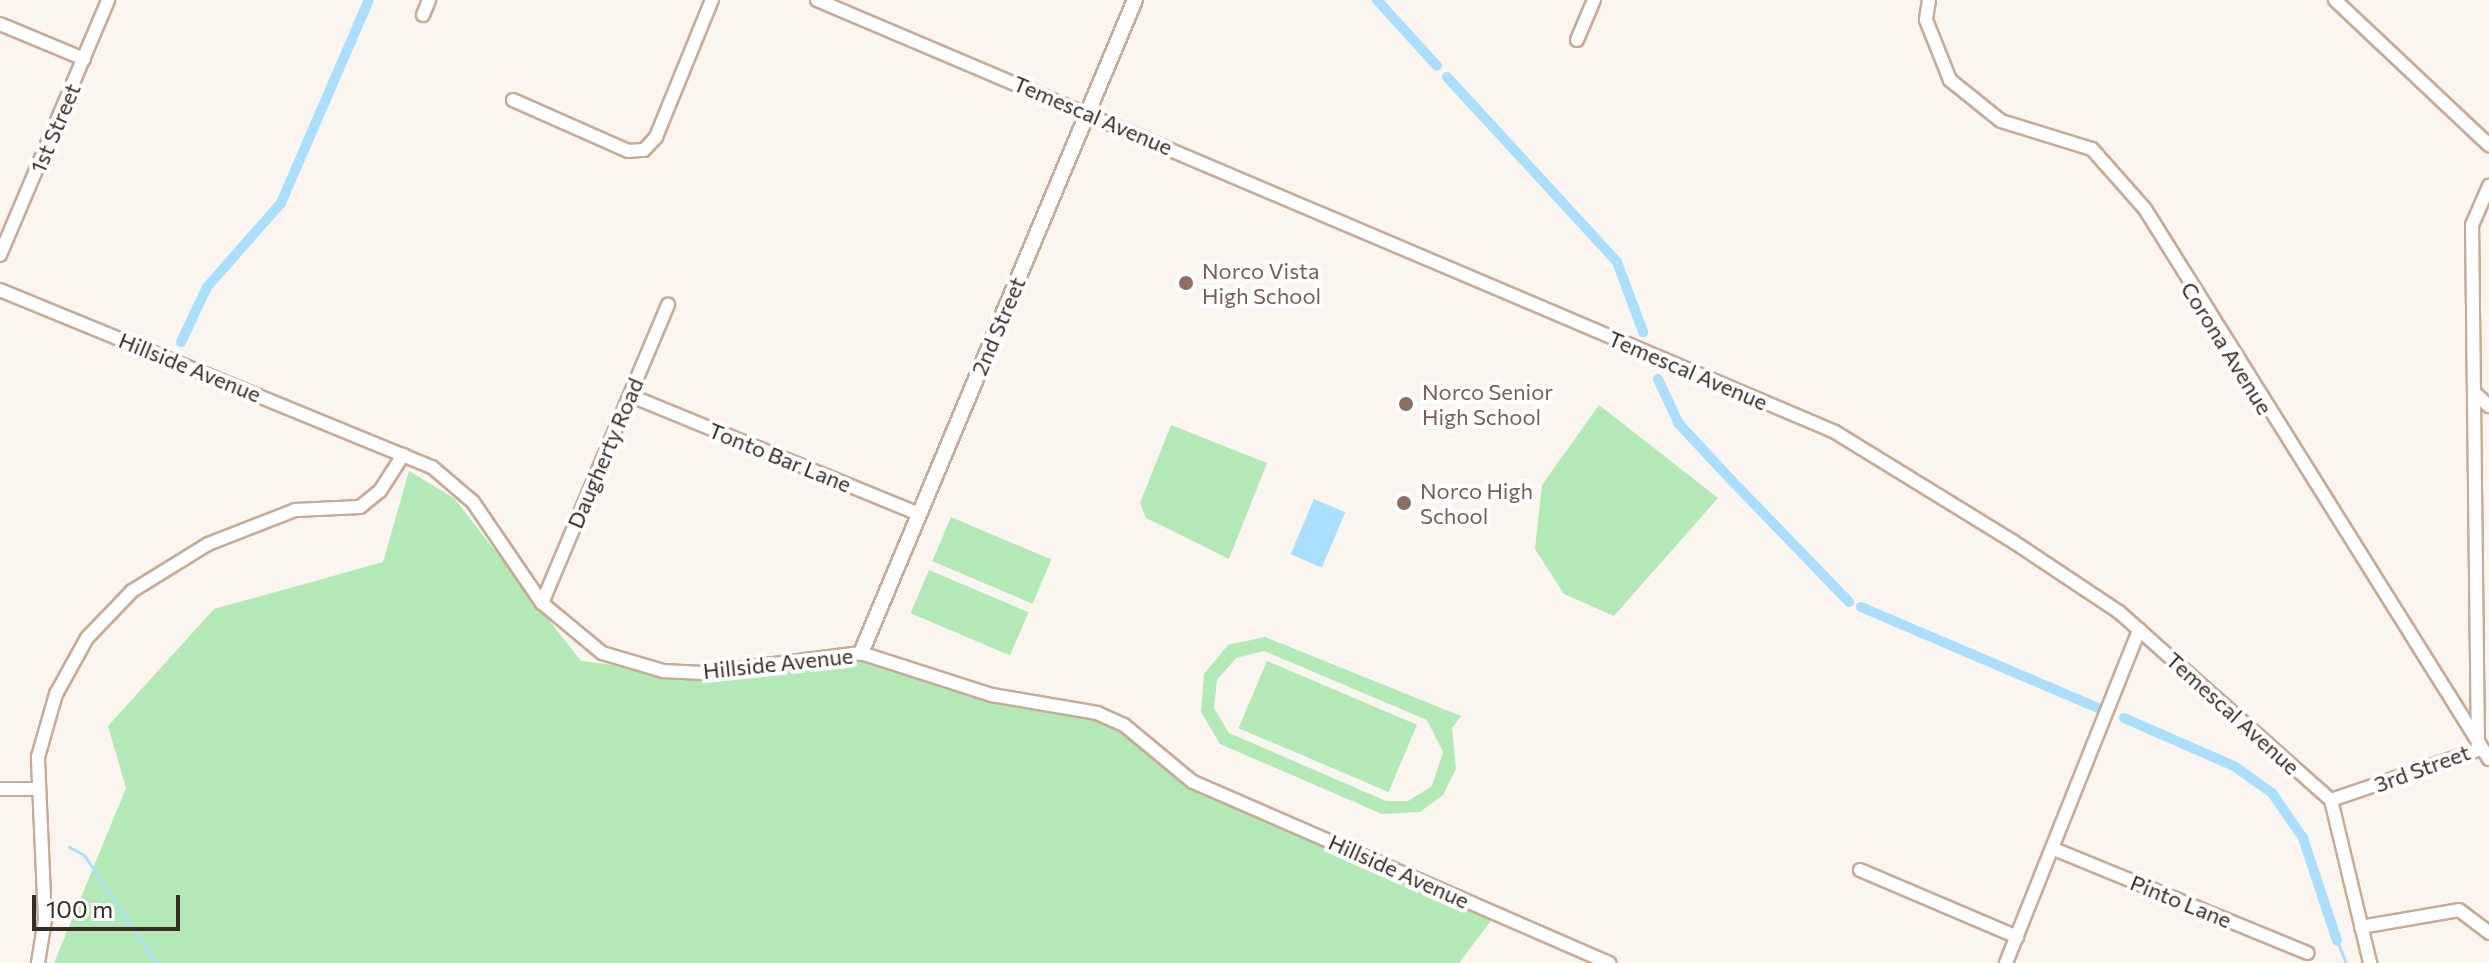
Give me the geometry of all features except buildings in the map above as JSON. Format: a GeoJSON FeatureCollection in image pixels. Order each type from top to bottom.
{"type":"FeatureCollection","features":[{"type":"Feature","properties":{"kind":"street","name":"1st Street"},"geometry":{"type":"LineString","coordinates":[[0,255],[108,0]]}},
{"type":"Feature","properties":{"kind":"street"},"geometry":{"type":"LineString","coordinates":[[423,15],[429,0]]}},
{"type":"Feature","properties":{"kind":"street"},"geometry":{"type":"LineString","coordinates":[[513,100],[628,151],[644,150],[656,137],[712,0]]}},
{"type":"Feature","properties":{"kind":"street","name":"Temescal Avenue"},"geometry":{"type":"LineString","coordinates":[[817,0],[1835,432],[2139,630],[2331,800]]}},
{"type":"Feature","properties":{"kind":"street","name":"2nd Street"},"geometry":{"type":"LineString","coordinates":[[861,653],[1135,0]]}},
{"type":"Feature","properties":{"kind":"street"},"geometry":{"type":"LineString","coordinates":[[1577,40],[1594,0]]}},
{"type":"Feature","properties":{"kind":"street","name":"Corona Avenue"},"geometry":{"type":"LineString","coordinates":[[1929,0],[1926,20],[1950,80],[2001,121],[2092,149],[2145,209],[2478,750],[2489,759]]}},
{"type":"Feature","properties":{"kind":"street"},"geometry":{"type":"LineString","coordinates":[[2335,0],[2489,145]]}},
{"type":"Feature","properties":{"kind":"street"},"geometry":{"type":"LineString","coordinates":[[0,24],[84,59]]}},
{"type":"Feature","properties":{"kind":"street","name":"3rd Street"},"geometry":{"type":"LineString","coordinates":[[2331,800],[2478,750],[2472,225],[2489,186]]}},
{"type":"Feature","properties":{"kind":"street","name":"Hillside Avenue"},"geometry":{"type":"LineString","coordinates":[[0,290],[403,455],[455,481],[542,603],[570,633],[602,653],[663,671],[703,673],[861,653],[992,695],[1097,713],[1124,725],[1193,782],[1609,963]]}},
{"type":"Feature","properties":{"kind":"street","name":"Daugherty Road"},"geometry":{"type":"LineString","coordinates":[[542,603],[668,304]]}},
{"type":"Feature","properties":{"kind":"street"},"geometry":{"type":"LineString","coordinates":[[2476,394],[2489,406]]}},
{"type":"Feature","properties":{"kind":"street","name":"Tonto Bar Lane"},"geometry":{"type":"LineString","coordinates":[[641,400],[919,514]]}},
{"type":"Feature","properties":{"kind":"street"},"geometry":{"type":"LineString","coordinates":[[38,963],[45,877],[35,789],[56,694],[108,612],[157,571],[208,544],[295,510],[360,507],[380,491],[403,455]]}},
{"type":"Feature","properties":{"kind":"street"},"geometry":{"type":"LineString","coordinates":[[2006,963],[2139,630]]}},
{"type":"Feature","properties":{"kind":"street"},"geometry":{"type":"LineString","coordinates":[[0,789],[35,789]]}},
{"type":"Feature","properties":{"kind":"street"},"geometry":{"type":"LineString","coordinates":[[2331,800],[2370,963]]}},
{"type":"Feature","properties":{"kind":"street","name":"Pinto Lane"},"geometry":{"type":"LineString","coordinates":[[2054,849],[2307,953]]}},
{"type":"Feature","properties":{"kind":"street"},"geometry":{"type":"LineString","coordinates":[[1860,870],[2017,937]]}},
{"type":"Feature","properties":{"kind":"street"},"geometry":{"type":"LineString","coordinates":[[2361,927],[2459,910],[2489,933]]}},
{"type":"Feature","properties":{"kind":"green space"},"geometry":{"type":"Polygon","coordinates":[[[1599,405],[1718,498],[1614,616],[1564,594],[1535,549],[1542,485],[1599,405]]]}},
{"type":"Feature","properties":{"kind":"green space"},"geometry":{"type":"Polygon","coordinates":[[[1171,425],[1267,463],[1229,559],[1146,518],[1140,503],[1171,425]]]}},
{"type":"Feature","properties":{"kind":"green space"},"geometry":{"type":"Polygon","coordinates":[[[409,471],[454,498],[581,661],[663,671],[861,653],[992,695],[1097,713],[1193,782],[1496,914],[1459,963],[54,963],[126,788],[108,726],[214,609],[383,562],[409,471]]]}},
{"type":"Feature","properties":{"kind":"green space"},"geometry":{"type":"Polygon","coordinates":[[[951,517],[1051,560],[1033,604],[932,561],[951,517]]]}},
{"type":"Feature","properties":{"kind":"green space"},"geometry":{"type":"Polygon","coordinates":[[[929,570],[1028,612],[1010,655],[911,613],[929,570]]]}},
{"type":"Feature","properties":{"kind":"green space"},"geometry":{"type":"Polygon","coordinates":[[[1265,637],[1461,716],[1452,728],[1456,769],[1443,795],[1420,812],[1382,814],[1220,744],[1201,712],[1204,674],[1228,645],[1265,637]],[[1264,651],[1236,658],[1217,680],[1214,708],[1229,733],[1386,801],[1408,801],[1432,786],[1443,752],[1427,720],[1264,651]]]}},
{"type":"Feature","properties":{"kind":"green space"},"geometry":{"type":"Polygon","coordinates":[[[1267,661],[1417,725],[1389,792],[1238,728],[1267,661]]]}},
{"type":"Feature","properties":{"kind":"water"},"geometry":{"type":"Polygon","coordinates":[[[1314,499],[1345,512],[1322,568],[1291,554],[1314,499]]]}},
{"type":"Feature","properties":{"kind":"waterway"},"geometry":{"type":"LineString","coordinates":[[181,342],[207,287],[281,203],[369,0]]}},
{"type":"Feature","properties":{"kind":"waterway"},"geometry":{"type":"LineString","coordinates":[[1377,0],[1437,66]]}},
{"type":"Feature","properties":{"kind":"waterway"},"geometry":{"type":"LineString","coordinates":[[1447,77],[1617,262],[1643,332]]}},
{"type":"Feature","properties":{"kind":"waterway"},"geometry":{"type":"LineString","coordinates":[[1658,379],[1679,424],[1735,484]]}},
{"type":"Feature","properties":{"kind":"waterway"},"geometry":{"type":"LineString","coordinates":[[1738,487],[1849,602]]}},
{"type":"Feature","properties":{"kind":"waterway"},"geometry":{"type":"LineString","coordinates":[[1861,607],[2098,708]]}},
{"type":"Feature","properties":{"kind":"waterway"},"geometry":{"type":"LineString","coordinates":[[2124,718],[2234,766],[2272,793],[2303,838],[2337,941]]}},
{"type":"Feature","properties":{"kind":"waterway"},"geometry":{"type":"LineString","coordinates":[[69,847],[84,855],[156,963]]}},
{"type":"Feature","properties":{"kind":"waterway"},"geometry":{"type":"LineString","coordinates":[[2337,941],[2346,963]]}},
{"type":"Feature","properties":{"kind":"place","name":"Norco Vista High School"},"geometry":{"type":"Point","coordinates":[1186,283]}},
{"type":"Feature","properties":{"kind":"place","name":"Norco Senior High School"},"geometry":{"type":"Point","coordinates":[1406,404]}},
{"type":"Feature","properties":{"kind":"place","name":"Norco High School"},"geometry":{"type":"Point","coordinates":[1404,503]}}]}
